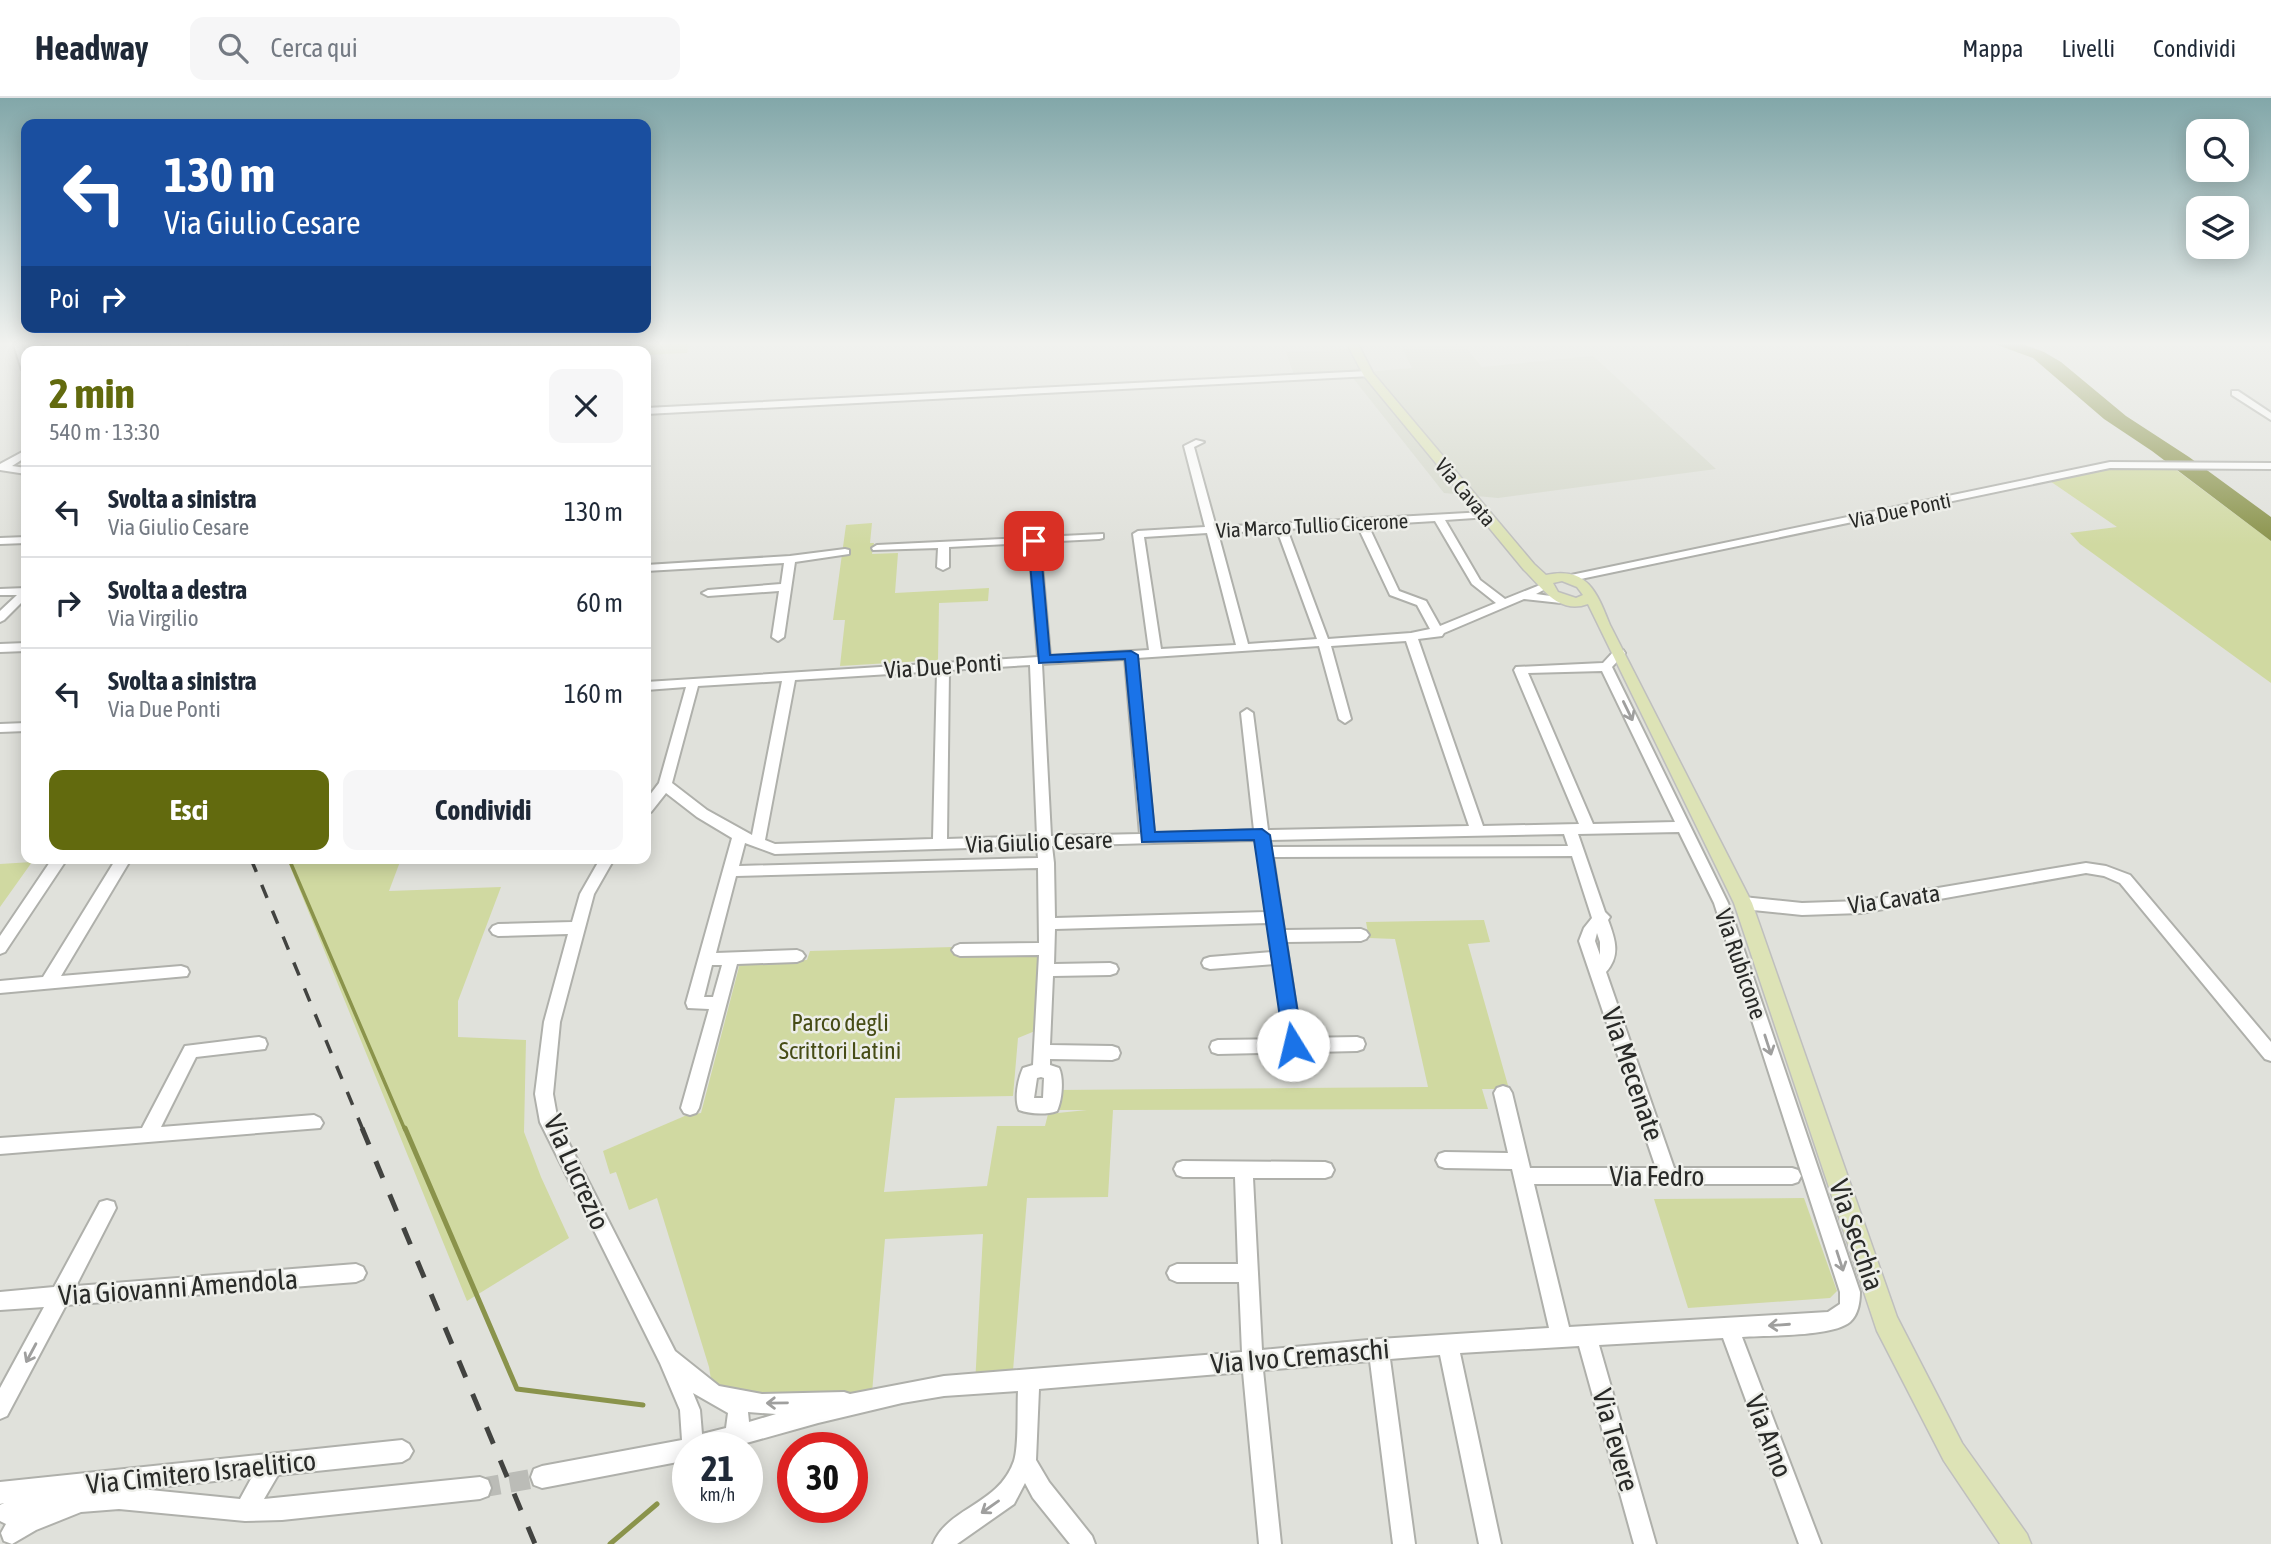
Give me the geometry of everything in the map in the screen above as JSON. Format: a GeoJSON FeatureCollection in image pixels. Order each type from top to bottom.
{"type":"FeatureCollection","features":[{"type":"Feature","properties":{"kind":"main road","name":"Via Cavata"},"geometry":{"type":"LineString","coordinates":[[1398,409],[1485,514],[1561,582],[1603,625],[1743,903]]}},
{"type":"Feature","properties":{"kind":"main road","name":"Via Cavata"},"geometry":{"type":"LineString","coordinates":[[1561,582],[1566,601],[1603,625]]}},
{"type":"Feature","properties":{"kind":"main road"},"geometry":{"type":"LineString","coordinates":[[1561,582],[1583,601],[1566,601]]}},
{"type":"Feature","properties":{"kind":"main road","name":"Via Secchia"},"geometry":{"type":"LineString","coordinates":[[1743,903],[1886,1322],[1953,1452],[2017,1544]]}},
{"type":"Feature","properties":{"kind":"street"},"geometry":{"type":"LineString","coordinates":[[651,411],[676,409]]}},
{"type":"Feature","properties":{"kind":"street"},"geometry":{"type":"LineString","coordinates":[[1199,442],[1189,446],[1243,648]]}},
{"type":"Feature","properties":{"kind":"street"},"geometry":{"type":"LineString","coordinates":[[1,467],[21,456]]}},
{"type":"Feature","properties":{"kind":"street","name":"Via Due Ponti"},"geometry":{"type":"LineString","coordinates":[[651,687],[1411,637],[1454,628],[1508,601],[1595,572],[2110,464],[2271,466]]}},
{"type":"Feature","properties":{"kind":"street"},"geometry":{"type":"LineString","coordinates":[[1,467],[21,470]]}},
{"type":"Feature","properties":{"kind":"street","name":"Via Marco Tullio Cicerone"},"geometry":{"type":"LineString","coordinates":[[1155,653],[1138,534],[1485,514]]}},
{"type":"Feature","properties":{"kind":"street"},"geometry":{"type":"LineString","coordinates":[[1438,517],[1476,582],[1508,601]]}},
{"type":"Feature","properties":{"kind":"street"},"geometry":{"type":"LineString","coordinates":[[1361,522],[1394,593],[1422,603],[1438,633]]}},
{"type":"Feature","properties":{"kind":"street"},"geometry":{"type":"LineString","coordinates":[[1281,527],[1324,643],[1345,719]]}},
{"type":"Feature","properties":{"kind":"street"},"geometry":{"type":"LineString","coordinates":[[877,548],[1099,536]]}},
{"type":"Feature","properties":{"kind":"street"},"geometry":{"type":"LineString","coordinates":[[0,541],[21,540]]}},
{"type":"Feature","properties":{"kind":"street"},"geometry":{"type":"LineString","coordinates":[[1034,541],[1048,924],[1041,1061],[1112,1053]]}},
{"type":"Feature","properties":{"kind":"street"},"geometry":{"type":"LineString","coordinates":[[943,567],[944,545]]}},
{"type":"Feature","properties":{"kind":"street"},"geometry":{"type":"LineString","coordinates":[[651,568],[790,559],[845,552]]}},
{"type":"Feature","properties":{"kind":"street"},"geometry":{"type":"LineString","coordinates":[[778,637],[790,559]]}},
{"type":"Feature","properties":{"kind":"street"},"geometry":{"type":"LineString","coordinates":[[708,593],[786,587]]}},
{"type":"Feature","properties":{"kind":"street"},"geometry":{"type":"LineString","coordinates":[[0,592],[21,592]]}},
{"type":"Feature","properties":{"kind":"street","name":"Via Due Ponti"},"geometry":{"type":"LineString","coordinates":[[1508,601],[1534,596],[1566,601]]}},
{"type":"Feature","properties":{"kind":"street"},"geometry":{"type":"LineString","coordinates":[[0,618],[21,597]]}},
{"type":"Feature","properties":{"kind":"street"},"geometry":{"type":"LineString","coordinates":[[1411,637],[1478,832]]}},
{"type":"Feature","properties":{"kind":"street"},"geometry":{"type":"LineString","coordinates":[[0,648],[21,647]]}},
{"type":"Feature","properties":{"kind":"street"},"geometry":{"type":"LineString","coordinates":[[1589,830],[1520,670],[1606,667],[1619,653]]}},
{"type":"Feature","properties":{"kind":"street"},"geometry":{"type":"LineString","coordinates":[[1131,655],[1147,838]]}},
{"type":"Feature","properties":{"kind":"street"},"geometry":{"type":"LineString","coordinates":[[940,845],[943,666]]}},
{"type":"Feature","properties":{"kind":"street","name":"Via Rubicone"},"geometry":{"type":"LineString","coordinates":[[1606,667],[1721,903],[1850,1292]]}},
{"type":"Feature","properties":{"kind":"street"},"geometry":{"type":"LineString","coordinates":[[757,844],[789,677]]}},
{"type":"Feature","properties":{"kind":"street"},"geometry":{"type":"LineString","coordinates":[[651,802],[665,784],[692,683]]}},
{"type":"Feature","properties":{"kind":"street"},"geometry":{"type":"LineString","coordinates":[[1247,713],[1293,1045]]}},
{"type":"Feature","properties":{"kind":"street"},"geometry":{"type":"LineString","coordinates":[[0,728],[21,727]]}},
{"type":"Feature","properties":{"kind":"street","name":"Via Giulio Cesare"},"geometry":{"type":"LineString","coordinates":[[665,784],[681,801],[757,844],[775,849],[1045,840],[1684,827]]}},
{"type":"Feature","properties":{"kind":"street","name":"Via Mecenate"},"geometry":{"type":"LineString","coordinates":[[1570,830],[1602,917],[1589,932],[1587,941],[1668,1177]]}},
{"type":"Feature","properties":{"kind":"street"},"geometry":{"type":"LineString","coordinates":[[719,1003],[694,1003],[740,835]]}},
{"type":"Feature","properties":{"kind":"street"},"geometry":{"type":"LineString","coordinates":[[1265,852],[1578,851]]}},
{"type":"Feature","properties":{"kind":"street","name":"Via Giulio Cesare"},"geometry":{"type":"LineString","coordinates":[[731,871],[1046,863]]}},
{"type":"Feature","properties":{"kind":"street"},"geometry":{"type":"LineString","coordinates":[[0,948],[57,864]]}},
{"type":"Feature","properties":{"kind":"street"},"geometry":{"type":"LineString","coordinates":[[48,983],[121,864]]}},
{"type":"Feature","properties":{"kind":"street","name":"Via Lucrezio"},"geometry":{"type":"LineString","coordinates":[[604,864],[587,894],[552,1022],[544,1094],[550,1122],[667,1356],[690,1410],[691,1432]]}},
{"type":"Feature","properties":{"kind":"street","name":"Via Cavata"},"geometry":{"type":"LineString","coordinates":[[1743,903],[1802,909],[1861,906],[2086,868],[2106,871],[2125,879],[2271,1054]]}},
{"type":"Feature","properties":{"kind":"street"},"geometry":{"type":"LineString","coordinates":[[1048,924],[1274,917]]}},
{"type":"Feature","properties":{"kind":"street"},"geometry":{"type":"LineString","coordinates":[[498,930],[578,928]]}},
{"type":"Feature","properties":{"kind":"street"},"geometry":{"type":"LineString","coordinates":[[1277,936],[1361,935]]}},
{"type":"Feature","properties":{"kind":"street"},"geometry":{"type":"LineString","coordinates":[[960,950],[1047,949]]}},
{"type":"Feature","properties":{"kind":"street"},"geometry":{"type":"LineString","coordinates":[[706,960],[797,956]]}},
{"type":"Feature","properties":{"kind":"street"},"geometry":{"type":"LineString","coordinates":[[1210,963],[1279,958]]}},
{"type":"Feature","properties":{"kind":"street"},"geometry":{"type":"LineString","coordinates":[[690,1108],[731,959]]}},
{"type":"Feature","properties":{"kind":"street"},"geometry":{"type":"LineString","coordinates":[[1046,970],[1110,969]]}},
{"type":"Feature","properties":{"kind":"street"},"geometry":{"type":"LineString","coordinates":[[0,987],[181,972]]}},
{"type":"Feature","properties":{"kind":"street"},"geometry":{"type":"LineString","coordinates":[[147,1136],[191,1051],[259,1044]]}},
{"type":"Feature","properties":{"kind":"street"},"geometry":{"type":"LineString","coordinates":[[1218,1047],[1357,1044]]}},
{"type":"Feature","properties":{"kind":"street"},"geometry":{"type":"LineString","coordinates":[[1503,1093],[1561,1337]]}},
{"type":"Feature","properties":{"kind":"street"},"geometry":{"type":"LineString","coordinates":[[0,1146],[314,1123]]}},
{"type":"Feature","properties":{"kind":"street","name":"Via Fedro"},"geometry":{"type":"LineString","coordinates":[[1445,1160],[1521,1168],[1668,1177],[1792,1176]]}},
{"type":"Feature","properties":{"kind":"street"},"geometry":{"type":"LineString","coordinates":[[1183,1169],[1325,1170]]}},
{"type":"Feature","properties":{"kind":"street"},"geometry":{"type":"LineString","coordinates":[[1244,1170],[1252,1359],[1270,1544]]}},
{"type":"Feature","properties":{"kind":"street"},"geometry":{"type":"LineString","coordinates":[[0,1409],[107,1208]]}},
{"type":"Feature","properties":{"kind":"street","name":"Via Giovanni Amendola"},"geometry":{"type":"LineString","coordinates":[[0,1301],[356,1273]]}},
{"type":"Feature","properties":{"kind":"street"},"geometry":{"type":"LineString","coordinates":[[1177,1273],[1247,1273]]}},
{"type":"Feature","properties":{"kind":"street","name":"Via Ivo Cremaschi"},"geometry":{"type":"LineString","coordinates":[[750,1432],[870,1401],[997,1380],[1028,1380],[1448,1344],[1841,1319],[1849,1310],[1850,1292]]}},
{"type":"Feature","properties":{"kind":"street","name":"Via Arno"},"geometry":{"type":"LineString","coordinates":[[1729,1328],[1810,1544]]}},
{"type":"Feature","properties":{"kind":"street","name":"Via Tevere"},"geometry":{"type":"LineString","coordinates":[[1587,1335],[1645,1544]]}},
{"type":"Feature","properties":{"kind":"street"},"geometry":{"type":"LineString","coordinates":[[1448,1344],[1490,1544]]}},
{"type":"Feature","properties":{"kind":"street"},"geometry":{"type":"LineString","coordinates":[[1379,1349],[1404,1544]]}},
{"type":"Feature","properties":{"kind":"street","name":"Via Lucrezio"},"geometry":{"type":"LineString","coordinates":[[667,1356],[713,1395],[737,1407],[739,1418],[736,1432]]}},
{"type":"Feature","properties":{"kind":"street"},"geometry":{"type":"LineString","coordinates":[[944,1544],[949,1536],[1006,1496],[1026,1462],[1028,1380]]}},
{"type":"Feature","properties":{"kind":"street","name":"Via Lucrezio"},"geometry":{"type":"LineString","coordinates":[[713,1395],[762,1404],[870,1401]]}},
{"type":"Feature","properties":{"kind":"street","name":"Via Cimitero Israelitico"},"geometry":{"type":"LineString","coordinates":[[5,1519],[274,1464],[402,1451]]}},
{"type":"Feature","properties":{"kind":"street"},"geometry":{"type":"LineString","coordinates":[[542,1477],[672,1452]]}},
{"type":"Feature","properties":{"kind":"street"},"geometry":{"type":"LineString","coordinates":[[1026,1462],[1041,1490],[1084,1544]]}},
{"type":"Feature","properties":{"kind":"street"},"geometry":{"type":"LineString","coordinates":[[245,1510],[274,1464]]}},
{"type":"Feature","properties":{"kind":"street","name":"Via Cimitero Israelitico"},"geometry":{"type":"LineString","coordinates":[[5,1519],[29,1522],[83,1500],[149,1499],[245,1510],[282,1509],[480,1488]]}},
{"type":"Feature","properties":{"kind":"shaded area"},"geometry":{"type":"Polygon","coordinates":[[[1378,409],[1651,409],[1716,469],[1498,498],[1444,493],[1378,409]]]}},
{"type":"Feature","properties":{"kind":"shaded area"},"geometry":{"type":"Polygon","coordinates":[[[2093,409],[2118,409],[2189,457],[2271,517],[2271,541],[2152,451],[2093,409]]]}},
{"type":"Feature","properties":{"kind":"green space"},"geometry":{"type":"Polygon","coordinates":[[[2163,460],[2271,541],[2271,683],[2080,544],[2070,533],[2117,527],[2047,479],[2163,460]]]}},
{"type":"Feature","properties":{"kind":"green space"},"geometry":{"type":"Polygon","coordinates":[[[872,523],[872,554],[898,553],[895,593],[989,588],[988,601],[939,603],[938,660],[840,666],[845,620],[833,620],[846,525],[872,523]]]}},
{"type":"Feature","properties":{"kind":"green space"},"geometry":{"type":"Polygon","coordinates":[[[0,864],[31,864],[0,907],[0,864]]]}},
{"type":"Feature","properties":{"kind":"green space"},"geometry":{"type":"Polygon","coordinates":[[[289,864],[399,864],[389,891],[501,887],[458,1001],[458,1037],[526,1040],[524,1132],[569,1238],[467,1301],[289,864]]]}},
{"type":"Feature","properties":{"kind":"green space","name":"Parco degli Scrittori Latini"},"geometry":{"type":"Polygon","coordinates":[[[1484,920],[1490,942],[1468,944],[1509,1089],[1482,1089],[1488,1109],[1113,1110],[1108,1197],[1027,1198],[1012,1383],[975,1385],[983,1234],[885,1239],[872,1393],[795,1399],[712,1386],[709,1367],[657,1198],[629,1210],[616,1172],[610,1174],[603,1151],[687,1115],[701,1113],[740,963],[807,960],[810,951],[953,947],[953,954],[1041,952],[1035,1031],[1018,1038],[1013,1096],[895,1098],[884,1192],[987,1186],[997,1126],[1045,1126],[1048,1114],[1087,1110],[1052,1110],[1056,1090],[1428,1087],[1395,939],[1369,938],[1366,922],[1484,920]]]}},
{"type":"Feature","properties":{"kind":"green space"},"geometry":{"type":"Polygon","coordinates":[[[1804,1198],[1837,1291],[1830,1298],[1688,1308],[1654,1199],[1804,1198]]]}},
{"type":"Feature","properties":{"kind":"waterway"},"geometry":{"type":"LineString","coordinates":[[291,864],[405,1130]]}},
{"type":"Feature","properties":{"kind":"waterway"},"geometry":{"type":"LineString","coordinates":[[405,1128],[517,1389],[643,1405]]}},
{"type":"Feature","properties":{"kind":"waterway"},"geometry":{"type":"LineString","coordinates":[[610,1544],[657,1504]]}},
{"type":"Feature","properties":{"kind":"tunnel"},"geometry":{"type":"LineString","coordinates":[[480,1488],[542,1477]]}},
{"type":"Feature","properties":{"kind":"railway"},"geometry":{"type":"LineString","coordinates":[[253,864],[363,1130]]}},
{"type":"Feature","properties":{"kind":"railway"},"geometry":{"type":"LineString","coordinates":[[362,1128],[535,1544]]}},
{"type":"Feature","properties":{"kind":"route"},"geometry":{"type":"LineString","coordinates":[[1034,541],[1044,660],[1131,655],[1147,838],[1262,835],[1293,1045]]}}]}
